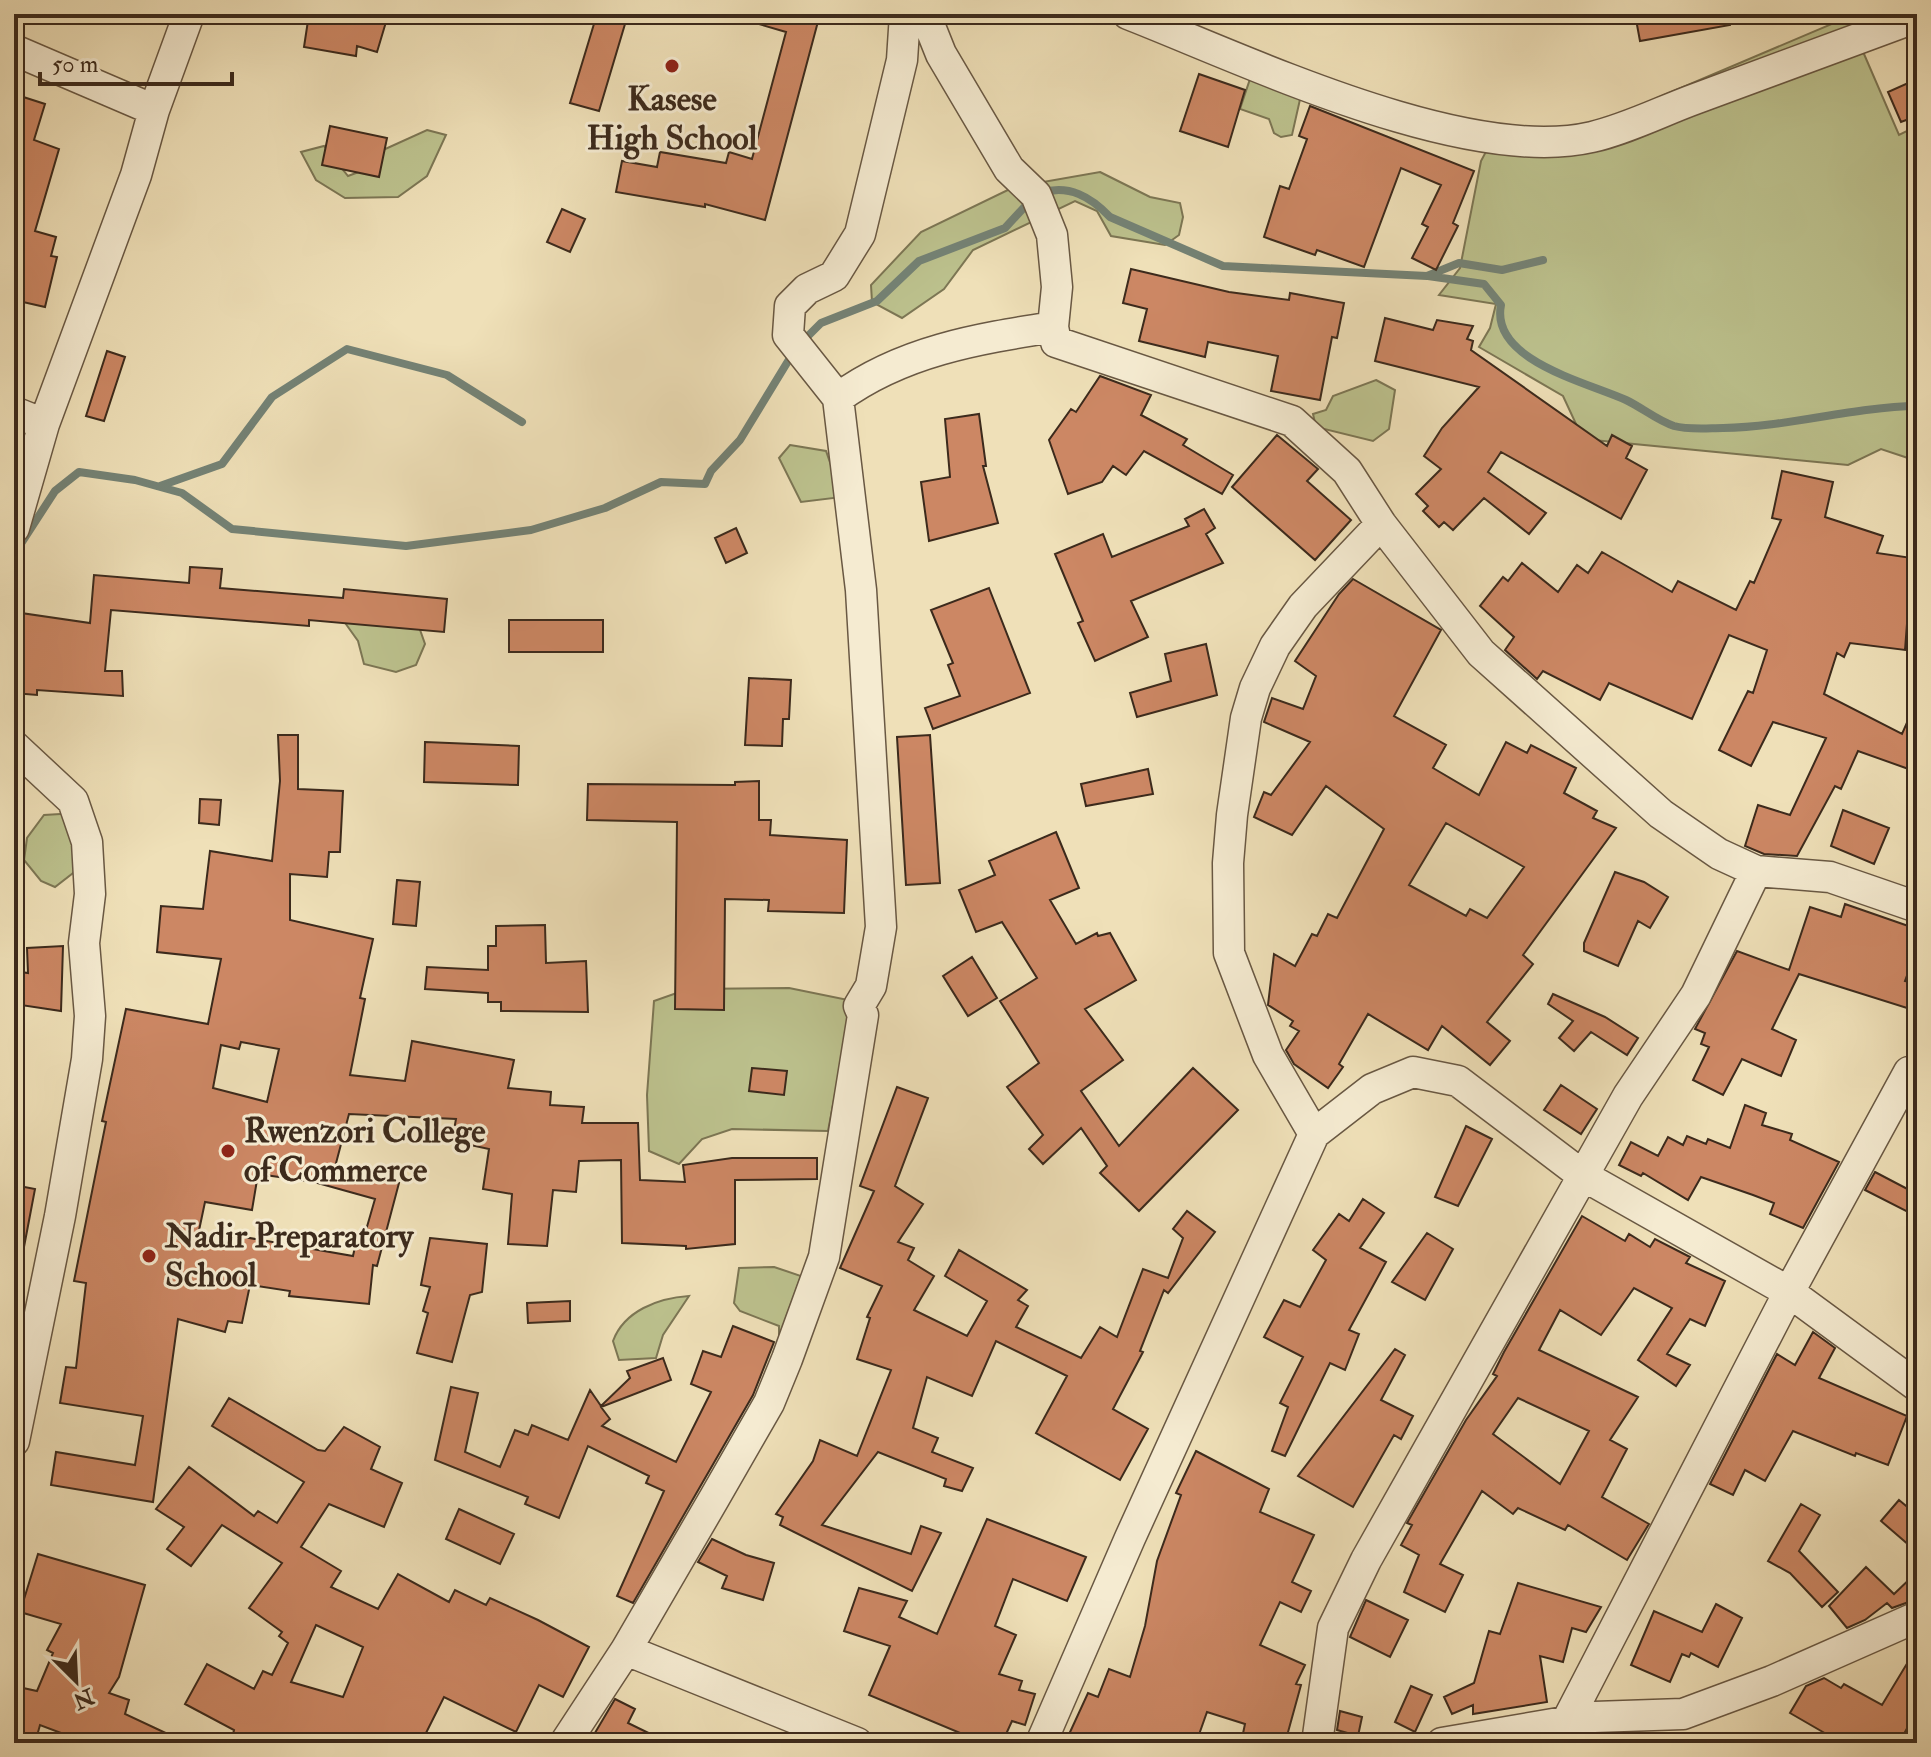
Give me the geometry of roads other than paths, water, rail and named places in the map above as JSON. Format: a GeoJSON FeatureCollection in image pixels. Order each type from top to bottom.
{"type":"FeatureCollection","features":[{"type":"Feature","properties":{"kind":"street"},"geometry":{"type":"LineString","coordinates":[[14,528],[44,424],[136,175],[154,110],[189,14]]}},
{"type":"Feature","properties":{"kind":"street"},"geometry":{"type":"LineString","coordinates":[[565,1743],[626,1650],[769,1403],[805,1315],[824,1257],[863,1015],[859,1006],[871,986],[881,927],[861,590],[838,398],[788,335],[790,306],[807,289],[834,276],[860,234],[902,60],[905,14]]}},
{"type":"Feature","properties":{"kind":"street"},"geometry":{"type":"LineString","coordinates":[[925,14],[941,54],[1009,169],[1036,195],[1052,235],[1057,287],[1053,327],[1056,342],[1233,404],[1292,421],[1347,471],[1381,524],[1490,661],[1661,814],[1719,854],[1756,871],[1830,877],[1917,907]]}},
{"type":"Feature","properties":{"kind":"street"},"geometry":{"type":"LineString","coordinates":[[1128,14],[1297,80],[1411,119],[1475,137],[1521,142],[1592,137],[1917,17]]}},
{"type":"Feature","properties":{"kind":"street"},"geometry":{"type":"LineString","coordinates":[[14,50],[154,110]]}},
{"type":"Feature","properties":{"kind":"street"},"geometry":{"type":"LineString","coordinates":[[838,398],[870,374],[958,342],[1053,327]]}},
{"type":"Feature","properties":{"kind":"street"},"geometry":{"type":"LineString","coordinates":[[14,412],[44,424]]}},
{"type":"Feature","properties":{"kind":"street"},"geometry":{"type":"LineString","coordinates":[[1314,1134],[1268,1055],[1229,953],[1228,863],[1232,815],[1246,718],[1255,688],[1275,646],[1303,606],[1381,524]]}},
{"type":"Feature","properties":{"kind":"street"},"geometry":{"type":"LineString","coordinates":[[14,746],[73,801],[87,842],[90,894],[84,943],[90,1016],[87,1059],[25,1339],[14,1441]]}},
{"type":"Feature","properties":{"kind":"street"},"geometry":{"type":"LineString","coordinates":[[1317,1743],[1333,1628],[1366,1560],[1628,1096],[1696,995],[1756,871]]}},
{"type":"Feature","properties":{"kind":"street"},"geometry":{"type":"LineString","coordinates":[[1041,1743],[1130,1538],[1314,1134],[1372,1089],[1413,1072],[1458,1081],[1582,1175],[1789,1292],[1917,1386]]}},
{"type":"Feature","properties":{"kind":"street"},"geometry":{"type":"LineString","coordinates":[[1567,1721],[1789,1292],[1909,1072]]}},
{"type":"Feature","properties":{"kind":"street"},"geometry":{"type":"LineString","coordinates":[[1442,1743],[1567,1721],[1683,1714],[1772,1681],[1917,1617]]}},
{"type":"Feature","properties":{"kind":"street"},"geometry":{"type":"LineString","coordinates":[[626,1650],[857,1743]]}},
{"type":"Feature","properties":{"kind":"waterway"},"geometry":{"type":"LineString","coordinates":[[1041,193],[1061,190],[1079,194],[1110,217],[1223,266],[1427,276],[1459,263],[1502,270],[1543,260]]}},
{"type":"Feature","properties":{"kind":"waterway"},"geometry":{"type":"LineString","coordinates":[[802,342],[821,323],[877,301],[919,261],[1005,228],[1030,201]]}},
{"type":"Feature","properties":{"kind":"waterway"},"geometry":{"type":"LineString","coordinates":[[1428,276],[1484,284],[1501,305],[1502,324],[1510,341],[1525,354],[1566,377],[1626,400],[1674,426],[1747,427],[1917,406]]}},
{"type":"Feature","properties":{"kind":"waterway"},"geometry":{"type":"LineString","coordinates":[[160,486],[222,464],[272,397],[347,349],[447,375],[522,422]]}},
{"type":"Feature","properties":{"kind":"waterway"},"geometry":{"type":"LineString","coordinates":[[14,548],[20,545],[55,491],[79,472],[135,480],[182,493],[232,529],[406,546],[531,530],[605,508],[661,482],[705,484],[711,471],[740,440],[793,353]]}},
{"type":"Feature","properties":{"kind":"place","name":"Kasese High School"},"geometry":{"type":"Point","coordinates":[672,66]}},
{"type":"Feature","properties":{"kind":"place","name":"Rwenzori College of Commerce"},"geometry":{"type":"Point","coordinates":[228,1151]}},
{"type":"Feature","properties":{"kind":"place","name":"Nadir Preparatory School"},"geometry":{"type":"Point","coordinates":[149,1256]}}]}
